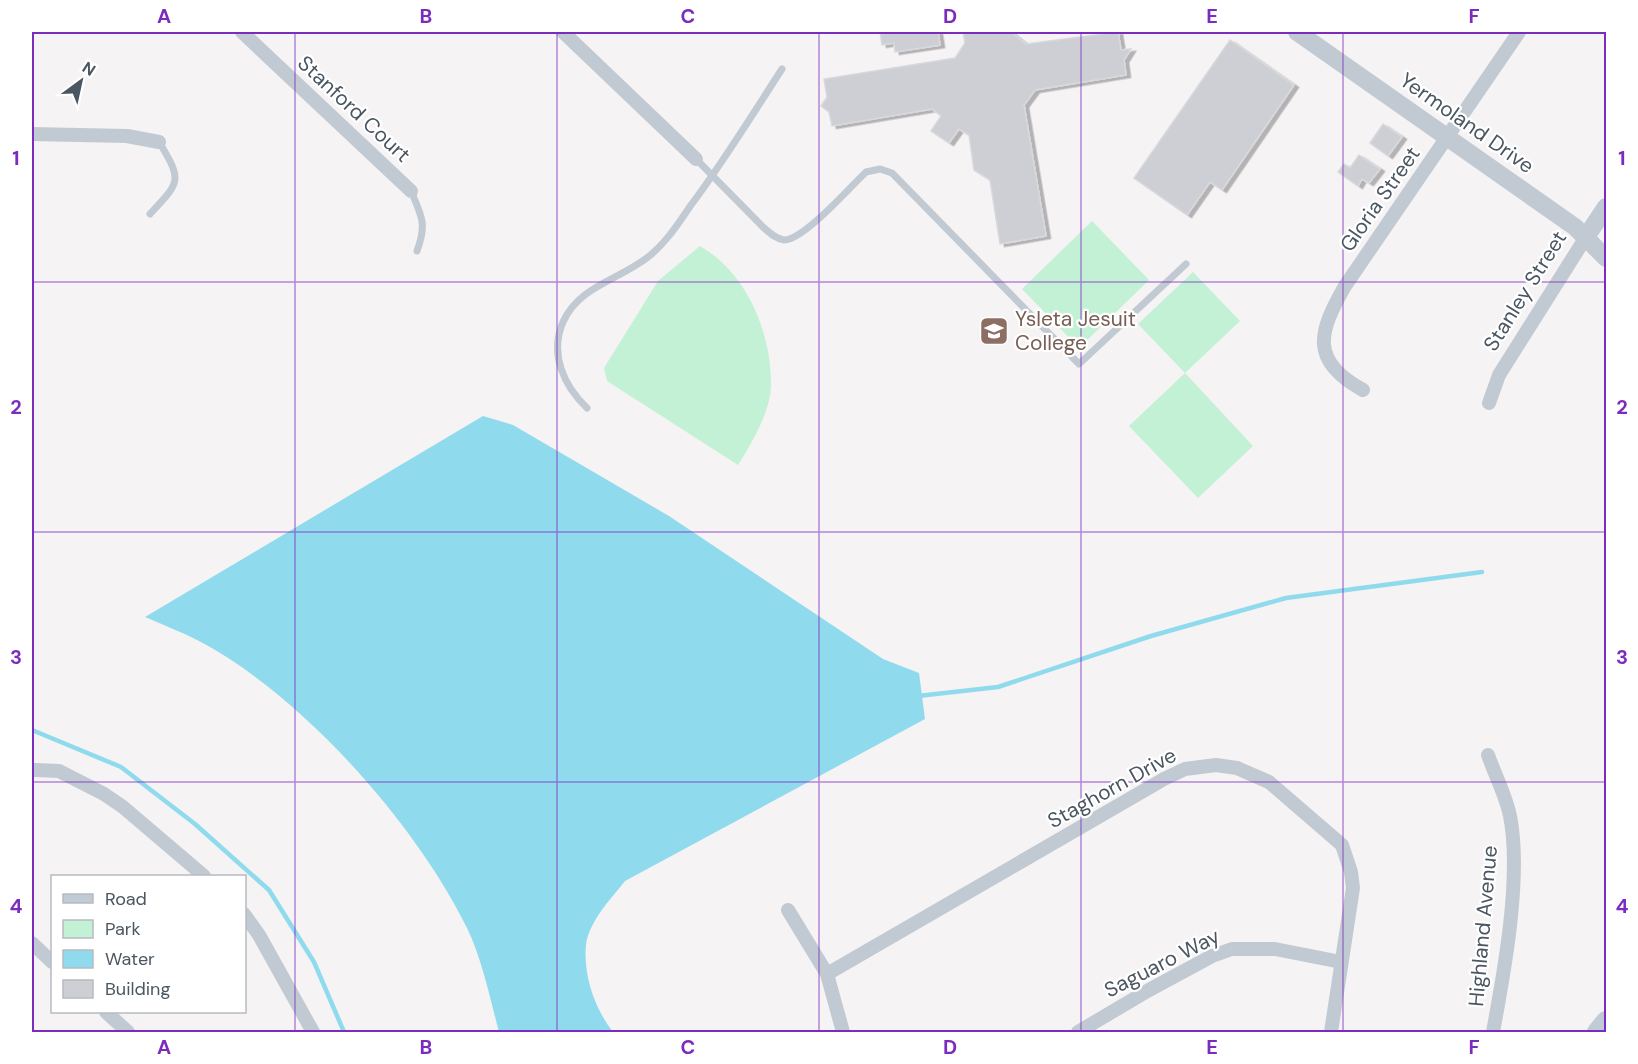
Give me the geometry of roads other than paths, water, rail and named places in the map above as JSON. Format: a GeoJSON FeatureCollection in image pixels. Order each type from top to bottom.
{"type":"FeatureCollection","features":[{"type":"Feature","properties":{"kind":"main road"},"geometry":{"type":"LineString","coordinates":[[1597,1032],[1606,1022]]}},
{"type":"Feature","properties":{"kind":"street","name":"Stanford Court"},"geometry":{"type":"LineString","coordinates":[[242,32],[411,191]]}},
{"type":"Feature","properties":{"kind":"street"},"geometry":{"type":"LineString","coordinates":[[563,32],[696,159]]}},
{"type":"Feature","properties":{"kind":"street","name":"Yermoland Drive"},"geometry":{"type":"LineString","coordinates":[[1298,32],[1586,237],[1606,258]]}},
{"type":"Feature","properties":{"kind":"street","name":"Gloria Street"},"geometry":{"type":"LineString","coordinates":[[1363,390],[1346,380],[1330,366],[1324,345],[1328,319],[1345,286],[1519,32]]}},
{"type":"Feature","properties":{"kind":"street"},"geometry":{"type":"LineString","coordinates":[[32,134],[126,136],[159,142]]}},
{"type":"Feature","properties":{"kind":"street","name":"Stanley Street"},"geometry":{"type":"LineString","coordinates":[[1489,403],[1499,375],[1606,207]]}},
{"type":"Feature","properties":{"kind":"street","name":"Highland Avenue"},"geometry":{"type":"LineString","coordinates":[[1488,755],[1510,815],[1514,858],[1503,982],[1493,1032]]}},
{"type":"Feature","properties":{"kind":"street","name":"Staghorn Drive"},"geometry":{"type":"LineString","coordinates":[[827,974],[1164,779],[1185,769],[1216,765],[1237,768],[1269,782],[1342,845],[1352,872],[1353,888],[1331,1032]]}},
{"type":"Feature","properties":{"kind":"street"},"geometry":{"type":"LineString","coordinates":[[35,770],[59,771],[104,794],[123,807],[203,875]]}},
{"type":"Feature","properties":{"kind":"street"},"geometry":{"type":"LineString","coordinates":[[789,910],[827,974],[843,1032]]}},
{"type":"Feature","properties":{"kind":"street"},"geometry":{"type":"LineString","coordinates":[[246,917],[259,935],[314,1032]]}},
{"type":"Feature","properties":{"kind":"street"},"geometry":{"type":"LineString","coordinates":[[32,943],[51,961]]}},
{"type":"Feature","properties":{"kind":"street","name":"Saguaro Way"},"geometry":{"type":"LineString","coordinates":[[1078,1032],[1212,956],[1232,949],[1275,949],[1341,962]]}},
{"type":"Feature","properties":{"kind":"street"},"geometry":{"type":"LineString","coordinates":[[108,1013],[128,1032]]}},
{"type":"Feature","properties":{"kind":"lane"},"geometry":{"type":"LineString","coordinates":[[587,408],[567,385],[560,365],[560,333],[568,312],[589,291],[629,271],[664,243],[712,177],[782,69]]}},
{"type":"Feature","properties":{"kind":"lane"},"geometry":{"type":"LineString","coordinates":[[150,214],[173,189],[176,177],[171,160],[159,142]]}},
{"type":"Feature","properties":{"kind":"lane"},"geometry":{"type":"LineString","coordinates":[[696,159],[764,228],[784,240],[801,234],[866,172],[880,169],[892,173],[1079,364],[1185,264]]}},
{"type":"Feature","properties":{"kind":"lane"},"geometry":{"type":"LineString","coordinates":[[411,191],[423,218],[423,234],[417,251]]}},
{"type":"Feature","properties":{"kind":"water"},"geometry":{"type":"Polygon","coordinates":[[[483,416],[513,425],[669,516],[883,659],[919,673],[925,719],[625,881],[591,927],[586,945],[588,980],[601,1013],[613,1032],[499,1032],[481,966],[467,928],[445,888],[387,806],[316,728],[277,694],[238,665],[199,641],[145,617],[483,416]]]}},
{"type":"Feature","properties":{"kind":"waterway"},"geometry":{"type":"LineString","coordinates":[[918,696],[998,687],[1151,636],[1286,598],[1482,572]]}},
{"type":"Feature","properties":{"kind":"waterway"},"geometry":{"type":"LineString","coordinates":[[32,730],[121,767],[195,824],[269,890],[314,962],[344,1032]]}},
{"type":"Feature","properties":{"kind":"place","name":"Ysleta Jesuit College"},"geometry":{"type":"Point","coordinates":[994,331]}}]}
